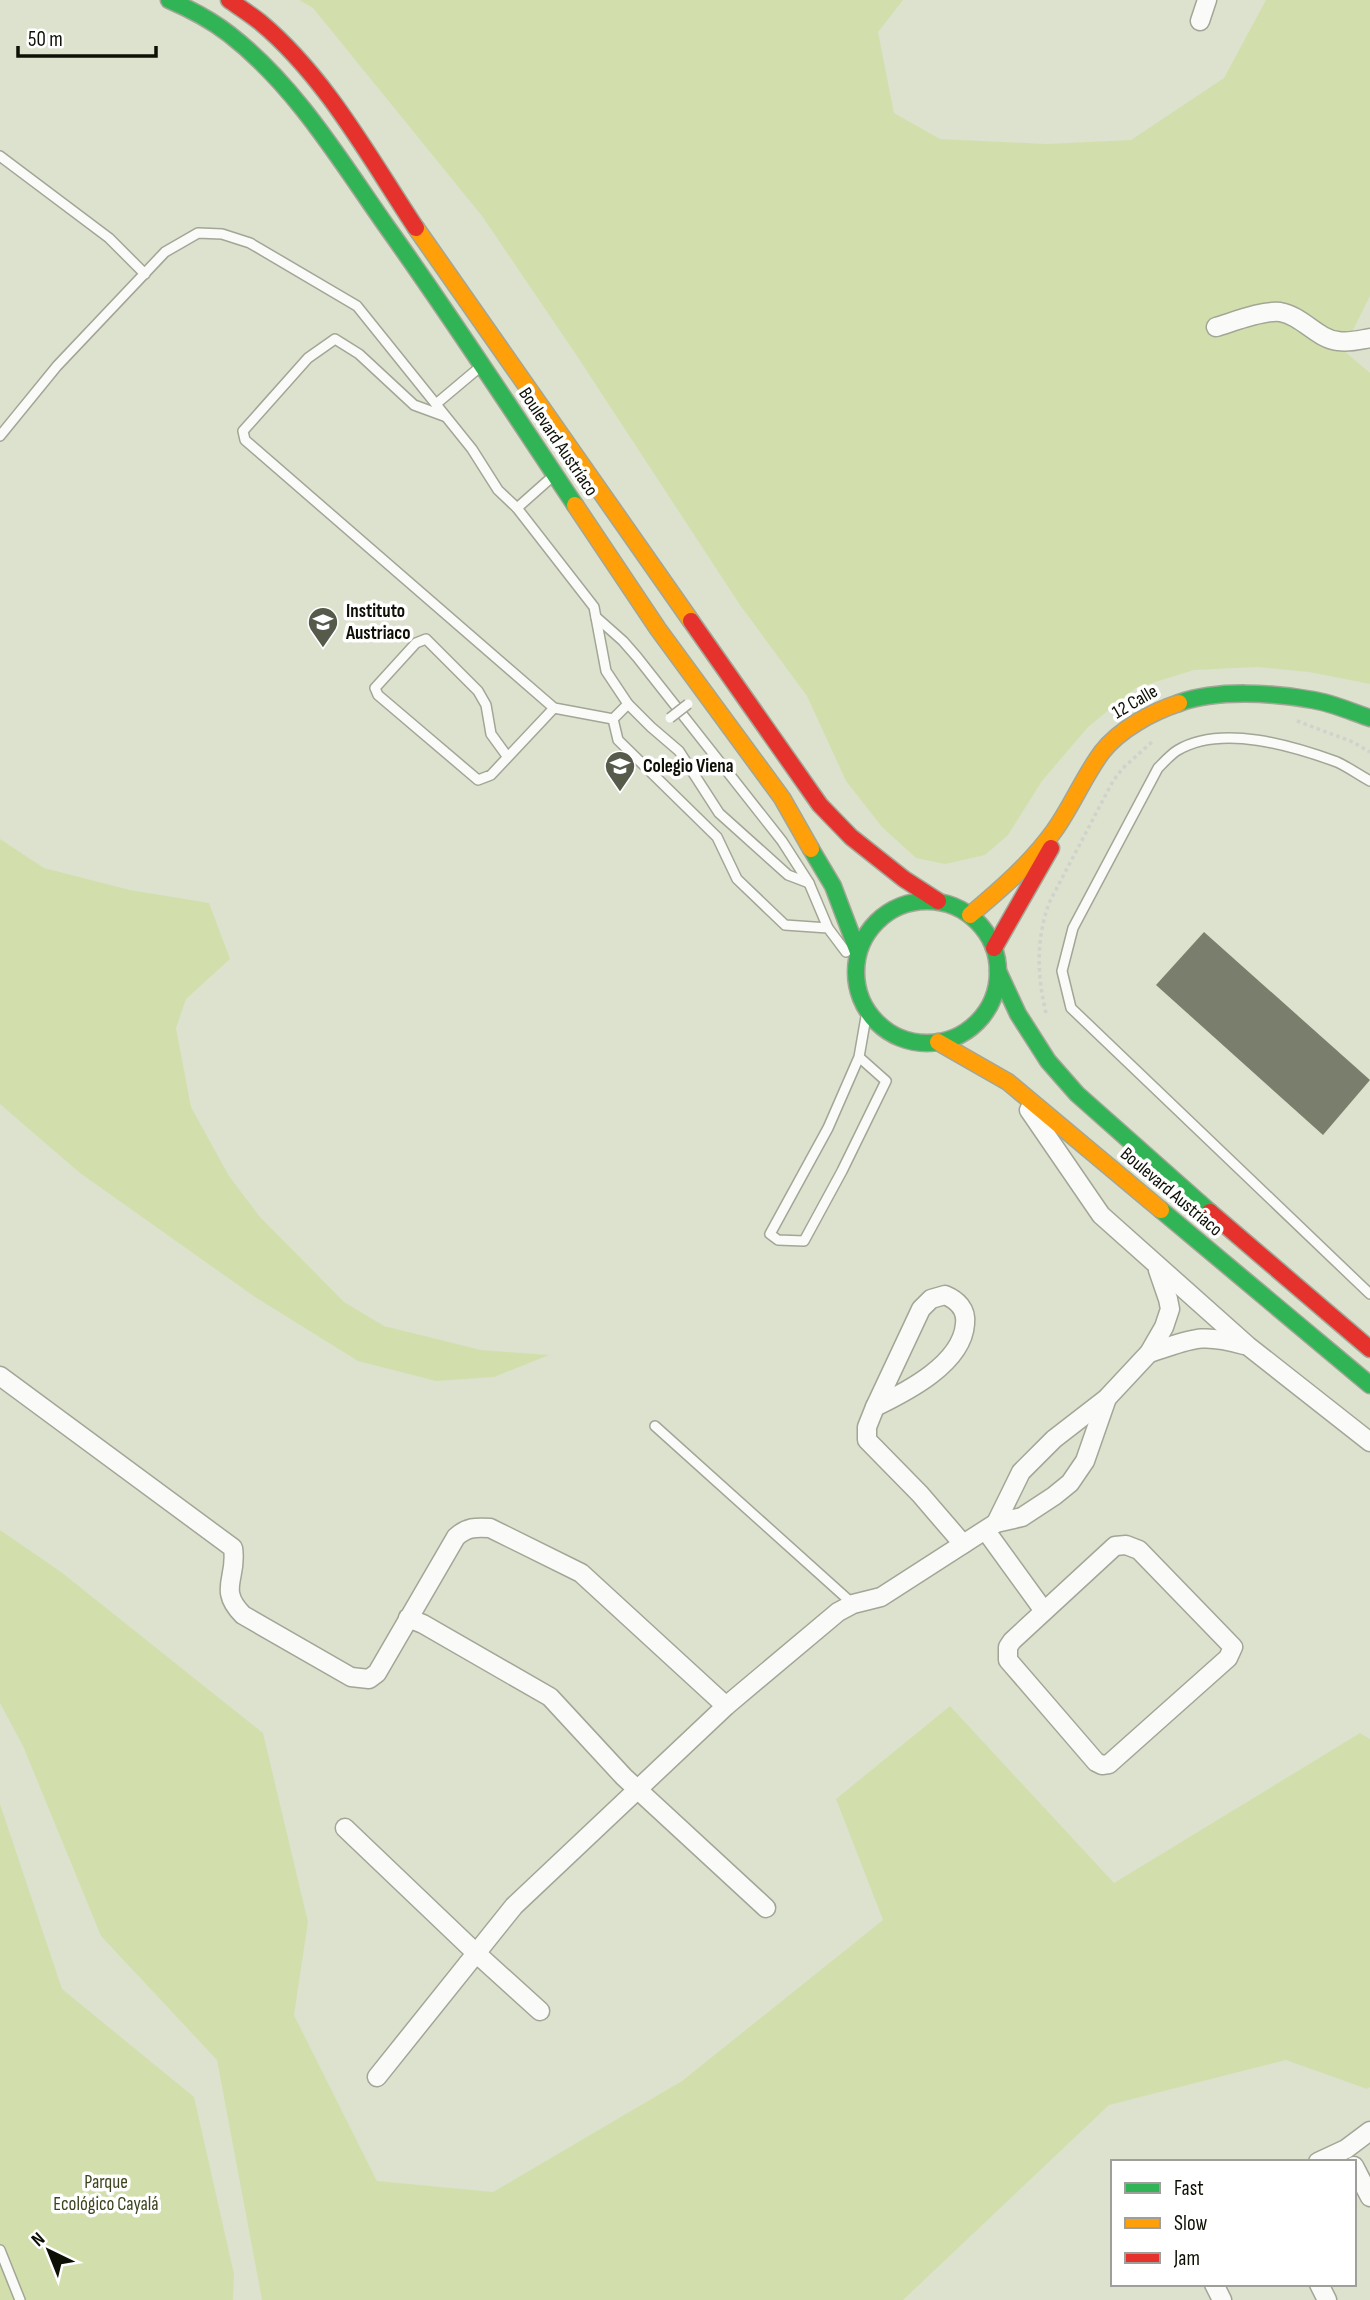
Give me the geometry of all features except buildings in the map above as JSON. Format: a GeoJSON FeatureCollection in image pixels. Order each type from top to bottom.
{"type":"FeatureCollection","features":[{"type":"Feature","properties":{"kind":"main road","name":"Boulevard Austríaco"},"geometry":{"type":"LineString","coordinates":[[169,0],[191,10],[229,34],[283,85],[318,129],[405,252],[658,629],[782,798],[833,886],[857,958]]}},
{"type":"Feature","properties":{"kind":"main road","name":"Boulevard Austríaco"},"geometry":{"type":"LineString","coordinates":[[229,0],[285,46],[335,108],[432,251],[820,804],[851,837],[904,879],[938,901]]}},
{"type":"Feature","properties":{"kind":"main road","name":"12 Calle"},"geometry":{"type":"LineString","coordinates":[[970,915],[1007,884],[1054,831],[1103,751],[1117,737],[1150,714],[1177,703],[1209,695],[1256,695],[1287,699],[1332,717],[1367,725]]}},
{"type":"Feature","properties":{"kind":"main road","name":"12 Calle"},"geometry":{"type":"LineString","coordinates":[[994,948],[1005,923],[1044,864],[1052,847],[1054,831]]}},
{"type":"Feature","properties":{"kind":"main road"},"geometry":{"type":"LineString","coordinates":[[926,900],[960,908],[970,915],[986,931],[994,948],[998,971],[993,995],[981,1017],[962,1033],[938,1042],[917,1042],[895,1036],[882,1028],[867,1011],[858,992],[857,958],[868,932],[883,915],[904,904],[926,900]]}},
{"type":"Feature","properties":{"kind":"main road","name":"Boulevard Austríaco"},"geometry":{"type":"LineString","coordinates":[[998,971],[1018,1014],[1048,1062],[1077,1094],[1270,1265],[1370,1349]]}},
{"type":"Feature","properties":{"kind":"main road","name":"Boulevard Austríaco"},"geometry":{"type":"LineString","coordinates":[[938,1042],[1007,1082],[1370,1385]]}},
{"type":"Feature","properties":{"kind":"street"},"geometry":{"type":"LineString","coordinates":[[1199,21],[1207,0]]}},
{"type":"Feature","properties":{"kind":"street"},"geometry":{"type":"LineString","coordinates":[[1216,327],[1277,312],[1300,319],[1324,337],[1335,341],[1351,342],[1370,338]]}},
{"type":"Feature","properties":{"kind":"street"},"geometry":{"type":"LineString","coordinates":[[1007,1082],[1101,1215],[1248,1346],[1370,1442]]}},
{"type":"Feature","properties":{"kind":"street"},"geometry":{"type":"LineString","coordinates":[[991,1527],[1021,1472],[1054,1439],[1107,1398],[1149,1353],[1170,1310],[1156,1266]]}},
{"type":"Feature","properties":{"kind":"street"},"geometry":{"type":"LineString","coordinates":[[875,1408],[933,1373],[959,1345],[966,1318],[956,1300],[945,1294],[931,1298],[922,1309],[875,1408],[867,1427],[867,1440],[920,1494],[963,1544]]}},
{"type":"Feature","properties":{"kind":"street"},"geometry":{"type":"LineString","coordinates":[[1149,1353],[1199,1337],[1223,1339],[1248,1346]]}},
{"type":"Feature","properties":{"kind":"street"},"geometry":{"type":"LineString","coordinates":[[0,1376],[233,1548],[234,1565],[229,1596],[243,1615],[351,1677],[369,1679],[377,1673],[456,1537],[464,1530],[475,1527],[490,1528],[581,1573],[726,1706]]}},
{"type":"Feature","properties":{"kind":"street"},"geometry":{"type":"LineString","coordinates":[[377,2077],[514,1906],[726,1706],[827,1620],[853,1604],[881,1597],[991,1527],[1022,1517],[1038,1508],[1070,1483],[1085,1461],[1107,1398]]}},
{"type":"Feature","properties":{"kind":"street"},"geometry":{"type":"LineString","coordinates":[[991,1527],[1044,1611]]}},
{"type":"Feature","properties":{"kind":"street"},"geometry":{"type":"LineString","coordinates":[[1126,1545],[1139,1550],[1233,1647],[1228,1658],[1109,1764],[1102,1765],[1096,1762],[1008,1660],[1008,1647],[1012,1641],[1044,1611],[1115,1546],[1126,1545]]}},
{"type":"Feature","properties":{"kind":"street"},"geometry":{"type":"LineString","coordinates":[[408,1618],[550,1697],[637,1788],[766,1908]]}},
{"type":"Feature","properties":{"kind":"street"},"geometry":{"type":"LineString","coordinates":[[345,1828],[540,2011]]}},
{"type":"Feature","properties":{"kind":"street"},"geometry":{"type":"LineString","coordinates":[[1351,2159],[1370,2131]]}},
{"type":"Feature","properties":{"kind":"street"},"geometry":{"type":"LineString","coordinates":[[1356,2169],[1370,2197]]}},
{"type":"Feature","properties":{"kind":"lane"},"geometry":{"type":"LineString","coordinates":[[0,156],[108,238],[145,274]]}},
{"type":"Feature","properties":{"kind":"lane"},"geometry":{"type":"LineString","coordinates":[[0,436],[57,366],[165,252],[198,233],[222,234],[250,243],[357,306],[472,449],[498,490],[517,508],[594,607],[607,671],[628,704],[680,751],[719,813],[788,875],[809,883]]}},
{"type":"Feature","properties":{"kind":"lane"},"geometry":{"type":"LineString","coordinates":[[446,416],[414,405],[359,354],[335,339],[308,358],[243,431],[245,440],[554,708],[613,719]]}},
{"type":"Feature","properties":{"kind":"lane"},"geometry":{"type":"LineString","coordinates":[[436,404],[481,366]]}},
{"type":"Feature","properties":{"kind":"lane"},"geometry":{"type":"LineString","coordinates":[[517,508],[555,474]]}},
{"type":"Feature","properties":{"kind":"lane"},"geometry":{"type":"LineString","coordinates":[[596,617],[623,641],[782,841],[809,883],[828,928],[857,958]]}},
{"type":"Feature","properties":{"kind":"lane"},"geometry":{"type":"LineString","coordinates":[[658,629],[667,658],[675,669]]}},
{"type":"Feature","properties":{"kind":"lane"},"geometry":{"type":"LineString","coordinates":[[507,756],[491,734],[486,705],[478,691],[426,639],[416,643],[375,688],[378,695],[478,780],[491,775],[554,708]]}},
{"type":"Feature","properties":{"kind":"lane"},"geometry":{"type":"LineString","coordinates":[[651,727],[670,718],[688,704],[689,692]]}},
{"type":"Feature","properties":{"kind":"lane"},"geometry":{"type":"LineString","coordinates":[[613,719],[628,704]]}},
{"type":"Feature","properties":{"kind":"lane"},"geometry":{"type":"LineString","coordinates":[[613,719],[618,740],[717,837],[737,879],[785,925],[828,928]]}},
{"type":"Feature","properties":{"kind":"lane"},"geometry":{"type":"LineString","coordinates":[[1370,781],[1339,763],[1269,741],[1227,738],[1201,740],[1177,750],[1158,768],[1073,928],[1062,971],[1070,1008],[1370,1294]]}},
{"type":"Feature","properties":{"kind":"lane"},"geometry":{"type":"LineString","coordinates":[[859,1057],[886,1081],[804,1241],[778,1240],[770,1234],[828,1128],[859,1057],[867,1011]]}},
{"type":"Feature","properties":{"kind":"lane"},"geometry":{"type":"LineString","coordinates":[[655,1426],[853,1604]]}},
{"type":"Feature","properties":{"kind":"lane"},"geometry":{"type":"LineString","coordinates":[[0,2250],[20,2300]]}},
{"type":"Feature","properties":{"kind":"path"},"geometry":{"type":"LineString","coordinates":[[1287,718],[1320,728],[1370,752]]}},
{"type":"Feature","properties":{"kind":"path"},"geometry":{"type":"LineString","coordinates":[[1047,1015],[1042,993],[1039,947],[1049,903],[1113,780],[1157,738]]}},
{"type":"Feature","properties":{"kind":"green space"},"geometry":{"type":"Polygon","coordinates":[[[299,0],[903,0],[878,32],[894,113],[940,139],[1046,144],[1131,140],[1224,78],[1266,0],[1370,0],[1370,296],[1343,350],[1370,373],[1370,684],[1309,672],[1257,667],[1194,670],[1136,688],[1088,727],[1042,781],[1008,835],[985,855],[945,864],[916,858],[882,827],[846,781],[807,696],[740,605],[482,216],[313,8],[299,0]]]}},
{"type":"Feature","properties":{"kind":"green space"},"geometry":{"type":"Polygon","coordinates":[[[0,839],[44,868],[130,890],[209,903],[230,959],[186,999],[176,1028],[191,1107],[229,1176],[260,1217],[344,1302],[384,1326],[481,1350],[549,1355],[494,1377],[436,1381],[358,1361],[255,1297],[80,1173],[0,1104],[0,839]]]}},
{"type":"Feature","properties":{"kind":"green space"},"geometry":{"type":"Polygon","coordinates":[[[0,1530],[61,1572],[263,1733],[308,1922],[294,2015],[377,2181],[493,2192],[682,2081],[883,1920],[836,1799],[950,1706],[1114,1883],[1360,1733],[1370,1739],[1370,2087],[1367,2089],[1286,2060],[1109,2105],[903,2300],[262,2300],[217,2060],[101,1936],[23,1746],[0,1703],[0,1530]]]}},
{"type":"Feature","properties":{"kind":"green space","name":"Parque Ecológico Cayalá"},"geometry":{"type":"Polygon","coordinates":[[[0,1804],[62,1989],[194,2097],[234,2274],[233,2300],[0,2300],[0,1804]]]}},
{"type":"Feature","properties":{"kind":"traffic: fast"},"geometry":{"type":"LineString","coordinates":[[169,0],[200,15],[229,34],[253,54],[296,100],[435,296],[575,505]]}},
{"type":"Feature","properties":{"kind":"traffic: fast"},"geometry":{"type":"LineString","coordinates":[[1179,703],[1228,694],[1263,694],[1320,701],[1370,718]]}},
{"type":"Feature","properties":{"kind":"traffic: fast"},"geometry":{"type":"LineString","coordinates":[[811,849],[833,886],[858,952]]}},
{"type":"Feature","properties":{"kind":"traffic: fast"},"geometry":{"type":"LineString","coordinates":[[927,901],[954,906],[977,922],[993,945],[998,972],[993,999],[977,1022],[954,1038],[927,1043],[900,1038],[877,1022],[861,999],[856,972],[861,945],[877,922],[900,906],[927,901]]}},
{"type":"Feature","properties":{"kind":"traffic: fast"},"geometry":{"type":"LineString","coordinates":[[998,971],[1018,1014],[1048,1061],[1077,1094],[1210,1212]]}},
{"type":"Feature","properties":{"kind":"traffic: fast"},"geometry":{"type":"LineString","coordinates":[[1161,1210],[1370,1385]]}},
{"type":"Feature","properties":{"kind":"traffic: slow"},"geometry":{"type":"LineString","coordinates":[[416,228],[691,621]]}},
{"type":"Feature","properties":{"kind":"traffic: slow"},"geometry":{"type":"LineString","coordinates":[[575,505],[658,629],[782,798],[811,849]]}},
{"type":"Feature","properties":{"kind":"traffic: slow"},"geometry":{"type":"LineString","coordinates":[[970,915],[1015,876],[1045,843],[1109,744],[1137,722],[1179,703]]}},
{"type":"Feature","properties":{"kind":"traffic: slow"},"geometry":{"type":"LineString","coordinates":[[938,1042],[1008,1082],[1161,1210]]}},
{"type":"Feature","properties":{"kind":"traffic: jam"},"geometry":{"type":"LineString","coordinates":[[229,0],[260,22],[306,67],[345,119],[416,228]]}},
{"type":"Feature","properties":{"kind":"traffic: jam"},"geometry":{"type":"LineString","coordinates":[[691,621],[820,805],[851,837],[904,879],[938,901]]}},
{"type":"Feature","properties":{"kind":"traffic: jam"},"geometry":{"type":"LineString","coordinates":[[994,948],[1051,848]]}},
{"type":"Feature","properties":{"kind":"traffic: jam"},"geometry":{"type":"LineString","coordinates":[[1210,1212],[1370,1349]]}},
{"type":"Feature","properties":{"kind":"place","name":"Instituto Austriaco"},"geometry":{"type":"Point","coordinates":[323,649]}},
{"type":"Feature","properties":{"kind":"place","name":"Colegio Viena"},"geometry":{"type":"Point","coordinates":[620,793]}}]}
